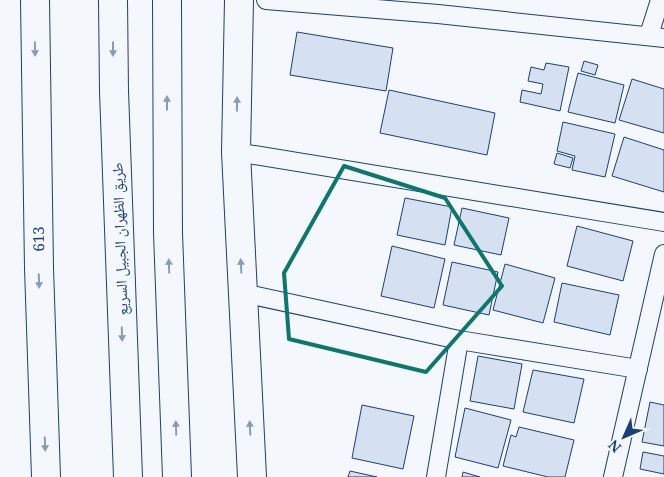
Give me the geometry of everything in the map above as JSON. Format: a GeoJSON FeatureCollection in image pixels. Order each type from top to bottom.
{"type":"FeatureCollection","features":[{"type":"Feature","properties":{"kind":"main road","name":"613"},"geometry":{"type":"LineString","coordinates":[[35,0],[39,268],[46,477]]}},
{"type":"Feature","properties":{"kind":"main road","name":"طريق الظهران الجبيل السريع"},"geometry":{"type":"LineString","coordinates":[[113,0],[114,90],[128,477]]}},
{"type":"Feature","properties":{"kind":"main road"},"geometry":{"type":"LineString","coordinates":[[166,0],[168,234],[177,477]]}},
{"type":"Feature","properties":{"kind":"main road"},"geometry":{"type":"LineString","coordinates":[[239,0],[236,152],[252,477]]}},
{"type":"Feature","properties":{"kind":"street"},"geometry":{"type":"LineString","coordinates":[[266,0],[438,7],[656,37],[660,0]]}},
{"type":"Feature","properties":{"kind":"street"},"geometry":{"type":"LineString","coordinates":[[236,152],[664,222]]}},
{"type":"Feature","properties":{"kind":"street"},"geometry":{"type":"LineString","coordinates":[[613,477],[664,254]]}},
{"type":"Feature","properties":{"kind":"street"},"geometry":{"type":"LineString","coordinates":[[243,293],[459,340],[638,370]]}},
{"type":"Feature","properties":{"kind":"street"},"geometry":{"type":"LineString","coordinates":[[436,477],[459,340]]}},
{"type":"Feature","properties":{"kind":"highlighted area"},"geometry":{"type":"Polygon","coordinates":[[[344,166],[445,198],[502,286],[426,372],[289,339],[284,273],[344,166]]]}},
{"type":"Feature","properties":{"kind":"building"},"geometry":{"type":"Polygon","coordinates":[[[297,32],[393,48],[386,91],[290,75],[297,32]]]}},
{"type":"Feature","properties":{"kind":"building"},"geometry":{"type":"Polygon","coordinates":[[[584,61],[598,65],[595,75],[581,71],[584,61]]]}},
{"type":"Feature","properties":{"kind":"building"},"geometry":{"type":"Polygon","coordinates":[[[546,63],[569,67],[560,111],[520,102],[522,90],[541,94],[543,84],[528,81],[531,67],[544,70],[546,63]]]}},
{"type":"Feature","properties":{"kind":"building"},"geometry":{"type":"Polygon","coordinates":[[[578,73],[624,85],[615,123],[568,112],[578,73]]]}},
{"type":"Feature","properties":{"kind":"building"},"geometry":{"type":"Polygon","coordinates":[[[632,79],[664,89],[664,133],[619,120],[632,79]]]}},
{"type":"Feature","properties":{"kind":"building"},"geometry":{"type":"Polygon","coordinates":[[[389,90],[495,113],[487,155],[380,133],[389,90]]]}},
{"type":"Feature","properties":{"kind":"building"},"geometry":{"type":"Polygon","coordinates":[[[563,122],[615,134],[605,177],[572,170],[575,156],[557,151],[563,122]]]}},
{"type":"Feature","properties":{"kind":"building"},"geometry":{"type":"Polygon","coordinates":[[[624,137],[664,150],[664,192],[612,176],[624,137]]]}},
{"type":"Feature","properties":{"kind":"building"},"geometry":{"type":"Polygon","coordinates":[[[557,153],[573,158],[570,168],[554,164],[557,153]]]}},
{"type":"Feature","properties":{"kind":"building"},"geometry":{"type":"Polygon","coordinates":[[[405,198],[452,207],[445,245],[397,235],[405,198]]]}},
{"type":"Feature","properties":{"kind":"building"},"geometry":{"type":"Polygon","coordinates":[[[462,208],[509,218],[501,255],[454,245],[462,208]]]}},
{"type":"Feature","properties":{"kind":"building"},"geometry":{"type":"Polygon","coordinates":[[[577,226],[633,241],[623,281],[567,266],[577,226]]]}},
{"type":"Feature","properties":{"kind":"building"},"geometry":{"type":"Polygon","coordinates":[[[392,246],[445,259],[434,308],[381,296],[392,246]]]}},
{"type":"Feature","properties":{"kind":"building"},"geometry":{"type":"Polygon","coordinates":[[[452,262],[498,272],[489,315],[443,305],[452,262]]]}},
{"type":"Feature","properties":{"kind":"building"},"geometry":{"type":"Polygon","coordinates":[[[505,264],[555,278],[543,323],[493,310],[505,264]]]}},
{"type":"Feature","properties":{"kind":"building"},"geometry":{"type":"Polygon","coordinates":[[[562,283],[619,295],[610,335],[554,322],[562,283]]]}},
{"type":"Feature","properties":{"kind":"building"},"geometry":{"type":"Polygon","coordinates":[[[478,356],[522,364],[514,409],[470,401],[478,356]]]}},
{"type":"Feature","properties":{"kind":"building"},"geometry":{"type":"Polygon","coordinates":[[[533,370],[584,379],[574,423],[523,412],[533,370]]]}},
{"type":"Feature","properties":{"kind":"building"},"geometry":{"type":"Polygon","coordinates":[[[650,402],[664,405],[664,446],[642,442],[650,402]]]}},
{"type":"Feature","properties":{"kind":"building"},"geometry":{"type":"Polygon","coordinates":[[[362,405],[414,416],[403,469],[352,458],[362,405]]]}},
{"type":"Feature","properties":{"kind":"building"},"geometry":{"type":"Polygon","coordinates":[[[465,408],[511,420],[498,468],[455,457],[465,408]]]}},
{"type":"Feature","properties":{"kind":"building"},"geometry":{"type":"Polygon","coordinates":[[[519,427],[574,440],[565,477],[548,477],[503,466],[511,435],[516,437],[519,427]]]}},
{"type":"Feature","properties":{"kind":"building"},"geometry":{"type":"Polygon","coordinates":[[[643,452],[664,456],[664,474],[640,469],[643,452]]]}},
{"type":"Feature","properties":{"kind":"building"},"geometry":{"type":"Polygon","coordinates":[[[350,471],[377,477],[348,477],[350,471]]]}},
{"type":"Feature","properties":{"kind":"building"},"geometry":{"type":"Polygon","coordinates":[[[463,472],[480,477],[462,477],[463,472]]]}}]}
